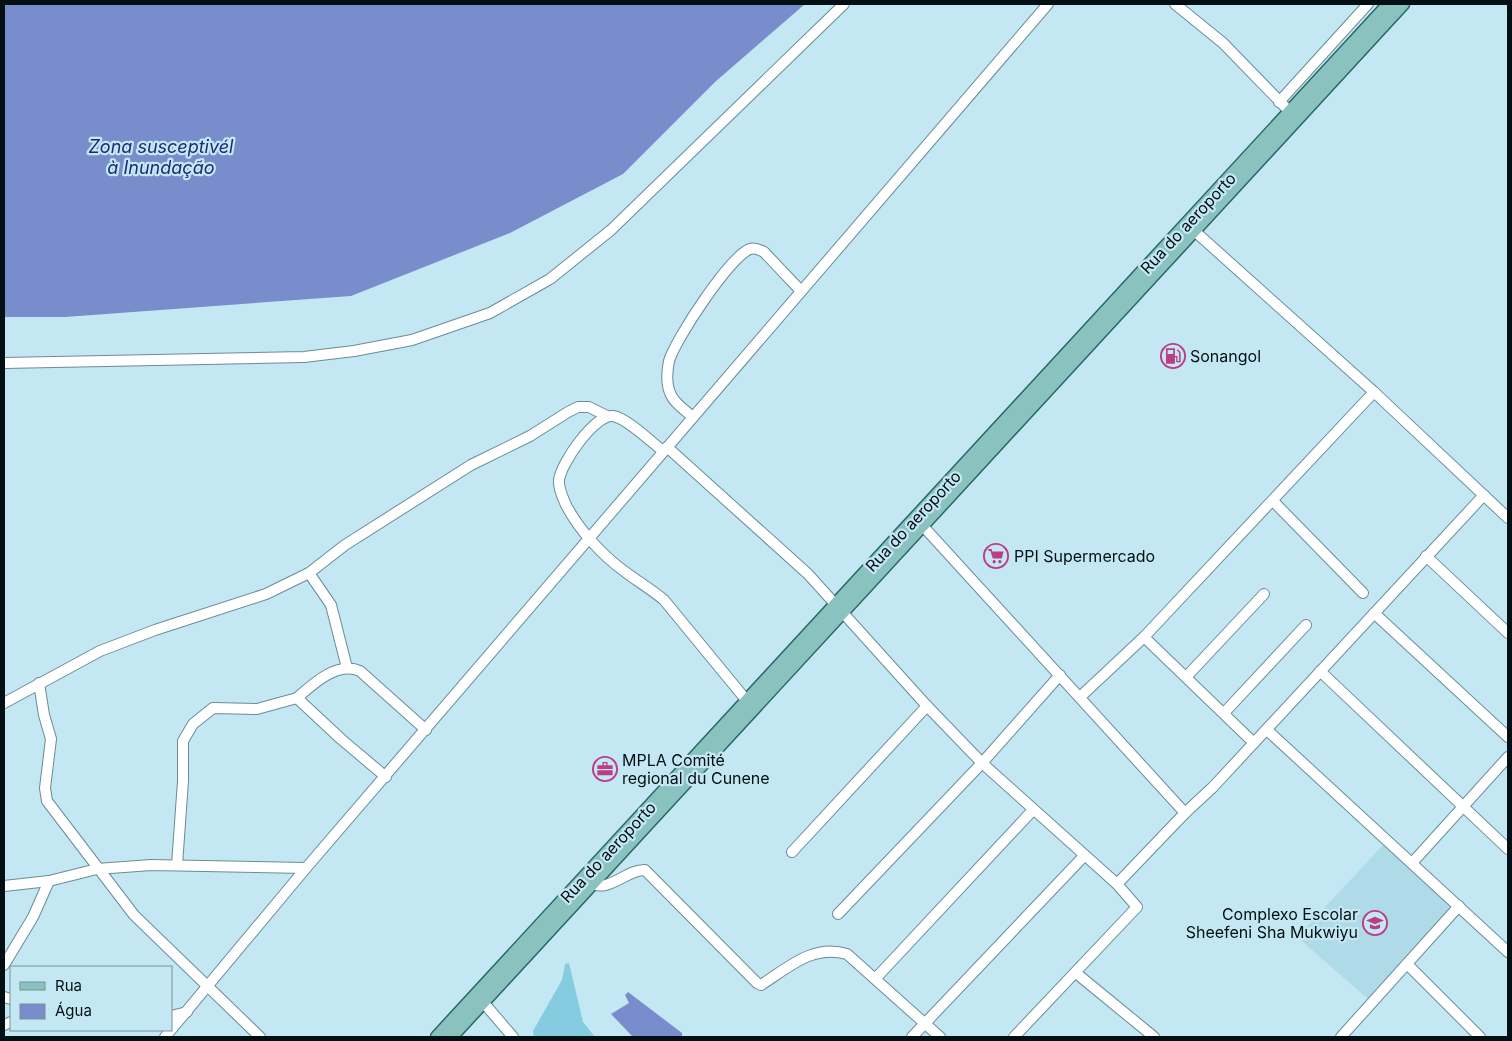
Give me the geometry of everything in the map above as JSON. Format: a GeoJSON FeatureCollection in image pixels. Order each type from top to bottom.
{"type":"FeatureCollection","features":[{"type":"Feature","properties":{"kind":"main road","name":"Rua do aeroporto"},"geometry":{"type":"LineString","coordinates":[[451,1037],[484,1002],[747,701],[922,525],[1190,228],[1290,112],[1390,4]]}},
{"type":"Feature","properties":{"kind":"main road","name":"Rua do aeroporto"},"geometry":{"type":"LineString","coordinates":[[437,1037],[588,881],[1190,228],[1403,4]]}},
{"type":"Feature","properties":{"kind":"street"},"geometry":{"type":"LineString","coordinates":[[4,363],[304,357],[354,351],[412,340],[490,313],[550,279],[611,230],[844,4]]}},
{"type":"Feature","properties":{"kind":"street"},"geometry":{"type":"LineString","coordinates":[[172,1029],[306,868],[1048,4]]}},
{"type":"Feature","properties":{"kind":"street"},"geometry":{"type":"LineString","coordinates":[[1175,4],[1223,43],[1290,112]]}},
{"type":"Feature","properties":{"kind":"street"},"geometry":{"type":"LineString","coordinates":[[1279,102],[1368,4]]}},
{"type":"Feature","properties":{"kind":"street"},"geometry":{"type":"LineString","coordinates":[[1190,228],[1374,392],[1508,518]]}},
{"type":"Feature","properties":{"kind":"street"},"geometry":{"type":"LineString","coordinates":[[693,417],[672,397],[668,380],[670,361],[681,334],[720,278],[750,248],[758,249],[764,252],[801,290]]}},
{"type":"Feature","properties":{"kind":"street"},"geometry":{"type":"LineString","coordinates":[[1080,697],[1144,637],[1374,392]]}},
{"type":"Feature","properties":{"kind":"street"},"geometry":{"type":"LineString","coordinates":[[4,703],[100,650],[266,594],[309,573],[345,545],[471,465],[530,436],[578,407],[589,407],[607,416],[615,416],[623,420],[665,449],[800,567],[927,706],[982,762],[1117,884],[1137,907],[1014,1037]]}},
{"type":"Feature","properties":{"kind":"street"},"geometry":{"type":"LineString","coordinates":[[607,416],[595,423],[578,444],[562,471],[559,482],[570,511],[590,539],[620,568],[664,600],[747,701]]}},
{"type":"Feature","properties":{"kind":"street"},"geometry":{"type":"LineString","coordinates":[[1117,884],[1185,813],[1213,788],[1484,495]]}},
{"type":"Feature","properties":{"kind":"street"},"geometry":{"type":"LineString","coordinates":[[1273,501],[1363,593]]}},
{"type":"Feature","properties":{"kind":"street"},"geometry":{"type":"LineString","coordinates":[[922,525],[1185,813]]}},
{"type":"Feature","properties":{"kind":"street"},"geometry":{"type":"LineString","coordinates":[[1426,556],[1508,633]]}},
{"type":"Feature","properties":{"kind":"street"},"geometry":{"type":"LineString","coordinates":[[309,573],[331,605],[347,668]]}},
{"type":"Feature","properties":{"kind":"street"},"geometry":{"type":"LineString","coordinates":[[1187,676],[1264,594]]}},
{"type":"Feature","properties":{"kind":"street"},"geometry":{"type":"LineString","coordinates":[[1374,613],[1508,737]]}},
{"type":"Feature","properties":{"kind":"street"},"geometry":{"type":"LineString","coordinates":[[1224,714],[1306,625]]}},
{"type":"Feature","properties":{"kind":"street"},"geometry":{"type":"LineString","coordinates":[[1144,637],[1187,676],[1254,743]]}},
{"type":"Feature","properties":{"kind":"street"},"geometry":{"type":"LineString","coordinates":[[177,865],[185,735],[200,718],[213,708],[257,709],[297,698],[317,681],[347,668],[360,671],[426,730]]}},
{"type":"Feature","properties":{"kind":"street"},"geometry":{"type":"LineString","coordinates":[[1320,671],[1508,850]]}},
{"type":"Feature","properties":{"kind":"street"},"geometry":{"type":"LineString","coordinates":[[838,914],[982,762],[1060,675]]}},
{"type":"Feature","properties":{"kind":"street"},"geometry":{"type":"LineString","coordinates":[[39,683],[44,715],[51,739],[45,796],[97,869],[134,915],[260,1037]]}},
{"type":"Feature","properties":{"kind":"street"},"geometry":{"type":"LineString","coordinates":[[297,698],[386,777]]}},
{"type":"Feature","properties":{"kind":"street"},"geometry":{"type":"LineString","coordinates":[[792,852],[927,706]]}},
{"type":"Feature","properties":{"kind":"street"},"geometry":{"type":"LineString","coordinates":[[1267,730],[1508,952]]}},
{"type":"Feature","properties":{"kind":"street"},"geometry":{"type":"LineString","coordinates":[[1412,863],[1464,808],[1508,757]]}},
{"type":"Feature","properties":{"kind":"street"},"geometry":{"type":"LineString","coordinates":[[876,978],[1033,810]]}},
{"type":"Feature","properties":{"kind":"street"},"geometry":{"type":"LineString","coordinates":[[912,1037],[1084,856]]}},
{"type":"Feature","properties":{"kind":"street"},"geometry":{"type":"LineString","coordinates":[[4,886],[49,881],[97,869],[177,865],[306,868]]}},
{"type":"Feature","properties":{"kind":"street"},"geometry":{"type":"LineString","coordinates":[[588,881],[612,884],[632,871],[645,870],[756,983],[761,984],[800,958],[819,952],[835,950],[854,958],[940,1037]]}},
{"type":"Feature","properties":{"kind":"street"},"geometry":{"type":"LineString","coordinates":[[4,965],[33,917],[49,881]]}},
{"type":"Feature","properties":{"kind":"street"},"geometry":{"type":"LineString","coordinates":[[1341,1037],[1459,906]]}},
{"type":"Feature","properties":{"kind":"street"},"geometry":{"type":"LineString","coordinates":[[1407,964],[1480,1037]]}},
{"type":"Feature","properties":{"kind":"street"},"geometry":{"type":"LineString","coordinates":[[1076,973],[1154,1037]]}},
{"type":"Feature","properties":{"kind":"street"},"geometry":{"type":"LineString","coordinates":[[484,1002],[513,1037]]}},
{"type":"Feature","properties":{"kind":"street"},"geometry":{"type":"LineString","coordinates":[[172,1016],[187,1012]]}},
{"type":"Feature","properties":{"kind":"shaded area","name":"Complexo Escolar Sheefeni Sha Mukwiyu"},"geometry":{"type":"Polygon","coordinates":[[[1384,844],[1453,908],[1369,1000],[1297,937],[1384,844]]]}},
{"type":"Feature","properties":{"kind":"shaded area"},"geometry":{"type":"Polygon","coordinates":[[[569,963],[583,1022],[595,1037],[534,1037],[533,1031],[562,980],[565,964],[569,963]]]}},
{"type":"Feature","properties":{"kind":"water","name":"Zona susceptivél à Inundação"},"geometry":{"type":"Polygon","coordinates":[[[4,4],[805,4],[715,82],[623,174],[510,233],[351,296],[65,317],[4,317],[4,4]]]}},
{"type":"Feature","properties":{"kind":"water"},"geometry":{"type":"Polygon","coordinates":[[[628,992],[682,1033],[682,1037],[633,1037],[611,1014],[629,1003],[625,995],[628,992]]]}},
{"type":"Feature","properties":{"kind":"place","name":"Sonangol"},"geometry":{"type":"Point","coordinates":[1173,356]}},
{"type":"Feature","properties":{"kind":"place","name":"PPI Supermercado"},"geometry":{"type":"Point","coordinates":[996,556]}},
{"type":"Feature","properties":{"kind":"place","name":"MPLA Comité regional du Cunene"},"geometry":{"type":"Point","coordinates":[605,769]}},
{"type":"Feature","properties":{"kind":"place","name":"Complexo Escolar Sheefeni Sha Mukwiyu"},"geometry":{"type":"Point","coordinates":[1375,923]}}]}
